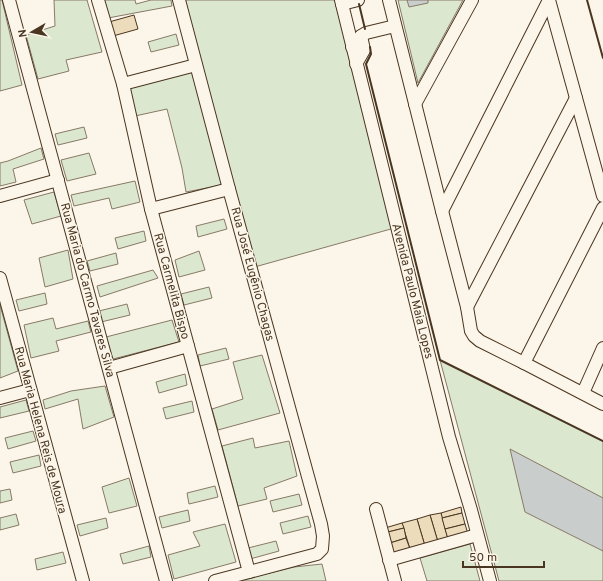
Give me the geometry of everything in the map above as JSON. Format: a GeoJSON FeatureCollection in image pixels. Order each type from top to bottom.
{"type":"FeatureCollection","features":[{"type":"Feature","properties":{"kind":"street","name":"Rua Maria do Carmo Tavares Silva"},"geometry":{"type":"LineString","coordinates":[[9,0],[166,581]]}},
{"type":"Feature","properties":{"kind":"street","name":"Rua Carmelita Bispo"},"geometry":{"type":"LineString","coordinates":[[98,0],[123,84],[151,208],[249,572]]}},
{"type":"Feature","properties":{"kind":"street","name":"Rua José Eugênio Chagas"},"geometry":{"type":"LineString","coordinates":[[179,0],[323,536],[322,549],[317,554],[249,572]]}},
{"type":"Feature","properties":{"kind":"street"},"geometry":{"type":"LineString","coordinates":[[342,2],[358,0]]}},
{"type":"Feature","properties":{"kind":"street"},"geometry":{"type":"LineString","coordinates":[[389,0],[471,331],[480,341],[603,404]]}},
{"type":"Feature","properties":{"kind":"street"},"geometry":{"type":"LineString","coordinates":[[416,104],[472,0]]}},
{"type":"Feature","properties":{"kind":"street"},"geometry":{"type":"LineString","coordinates":[[442,211],[549,0]]}},
{"type":"Feature","properties":{"kind":"street"},"geometry":{"type":"LineString","coordinates":[[549,0],[603,196]]}},
{"type":"Feature","properties":{"kind":"street","name":"Avenida Paulo Maia Lopes"},"geometry":{"type":"LineString","coordinates":[[342,2],[356,64],[449,437],[490,581]]}},
{"type":"Feature","properties":{"kind":"street"},"geometry":{"type":"LineString","coordinates":[[352,47],[361,36],[366,33],[395,26]]}},
{"type":"Feature","properties":{"kind":"street"},"geometry":{"type":"LineString","coordinates":[[356,64],[364,50],[361,36]]}},
{"type":"Feature","properties":{"kind":"street"},"geometry":{"type":"LineString","coordinates":[[123,84],[196,65]]}},
{"type":"Feature","properties":{"kind":"street"},"geometry":{"type":"LineString","coordinates":[[466,307],[576,98]]}},
{"type":"Feature","properties":{"kind":"street"},"geometry":{"type":"LineString","coordinates":[[0,196],[58,180]]}},
{"type":"Feature","properties":{"kind":"street"},"geometry":{"type":"LineString","coordinates":[[151,208],[229,189]]}},
{"type":"Feature","properties":{"kind":"street"},"geometry":{"type":"LineString","coordinates":[[524,363],[603,208]]}},
{"type":"Feature","properties":{"kind":"street","name":"Rua Maria Helena Reis de Moura"},"geometry":{"type":"LineString","coordinates":[[0,278],[83,581]]}},
{"type":"Feature","properties":{"kind":"street"},"geometry":{"type":"LineString","coordinates":[[109,368],[188,346]]}},
{"type":"Feature","properties":{"kind":"street"},"geometry":{"type":"LineString","coordinates":[[583,393],[603,348]]}},
{"type":"Feature","properties":{"kind":"street"},"geometry":{"type":"LineString","coordinates":[[0,398],[30,390]]}},
{"type":"Feature","properties":{"kind":"street"},"geometry":{"type":"LineString","coordinates":[[376,509],[395,581]]}},
{"type":"Feature","properties":{"kind":"street"},"geometry":{"type":"LineString","coordinates":[[389,560],[478,535]]}},
{"type":"Feature","properties":{"kind":"street"},"geometry":{"type":"LineString","coordinates":[[215,581],[249,572]]}},
{"type":"Feature","properties":{"kind":"green space"},"geometry":{"type":"Polygon","coordinates":[[[0,0],[2,0],[22,85],[0,91],[0,0]]]}},
{"type":"Feature","properties":{"kind":"green space"},"geometry":{"type":"Polygon","coordinates":[[[54,0],[87,0],[102,52],[66,60],[69,71],[38,79],[26,35],[55,26],[54,0]]]}},
{"type":"Feature","properties":{"kind":"green space"},"geometry":{"type":"Polygon","coordinates":[[[102,0],[135,0],[136,4],[151,0],[171,0],[172,6],[108,18],[102,0]]]}},
{"type":"Feature","properties":{"kind":"green space"},"geometry":{"type":"Polygon","coordinates":[[[179,0],[341,0],[398,227],[251,268],[199,76],[222,185],[186,192],[182,168],[167,109],[135,116],[123,84],[196,65],[179,0]]]}},
{"type":"Feature","properties":{"kind":"green space"},"geometry":{"type":"Polygon","coordinates":[[[398,0],[463,0],[418,83],[398,0]]]}},
{"type":"Feature","properties":{"kind":"green space"},"geometry":{"type":"Polygon","coordinates":[[[176,34],[179,45],[151,52],[148,42],[176,34]]]}},
{"type":"Feature","properties":{"kind":"green space"},"geometry":{"type":"Polygon","coordinates":[[[84,127],[87,138],[58,145],[55,134],[84,127]]]}},
{"type":"Feature","properties":{"kind":"green space"},"geometry":{"type":"Polygon","coordinates":[[[41,148],[44,159],[13,169],[16,182],[0,186],[0,163],[41,148]]]}},
{"type":"Feature","properties":{"kind":"green space"},"geometry":{"type":"Polygon","coordinates":[[[89,153],[96,174],[67,181],[61,160],[89,153]]]}},
{"type":"Feature","properties":{"kind":"green space"},"geometry":{"type":"Polygon","coordinates":[[[135,181],[140,202],[112,209],[109,198],[74,206],[71,195],[135,181]]]}},
{"type":"Feature","properties":{"kind":"green space"},"geometry":{"type":"Polygon","coordinates":[[[54,192],[61,216],[32,224],[24,200],[54,192]]]}},
{"type":"Feature","properties":{"kind":"green space"},"geometry":{"type":"Polygon","coordinates":[[[224,219],[227,229],[198,237],[196,226],[224,219]]]}},
{"type":"Feature","properties":{"kind":"green space"},"geometry":{"type":"Polygon","coordinates":[[[144,231],[146,241],[118,249],[115,238],[144,231]]]}},
{"type":"Feature","properties":{"kind":"green space"},"geometry":{"type":"Polygon","coordinates":[[[68,250],[73,279],[45,287],[39,258],[68,250]]]}},
{"type":"Feature","properties":{"kind":"green space"},"geometry":{"type":"Polygon","coordinates":[[[199,251],[205,270],[179,277],[175,260],[199,251]]]}},
{"type":"Feature","properties":{"kind":"green space"},"geometry":{"type":"Polygon","coordinates":[[[116,253],[118,264],[90,271],[87,261],[116,253]]]}},
{"type":"Feature","properties":{"kind":"green space"},"geometry":{"type":"Polygon","coordinates":[[[153,270],[158,278],[100,297],[97,286],[153,270]]]}},
{"type":"Feature","properties":{"kind":"green space"},"geometry":{"type":"Polygon","coordinates":[[[209,287],[212,298],[184,305],[181,294],[209,287]]]}},
{"type":"Feature","properties":{"kind":"green space"},"geometry":{"type":"Polygon","coordinates":[[[45,293],[47,304],[19,311],[16,300],[45,293]]]}},
{"type":"Feature","properties":{"kind":"green space"},"geometry":{"type":"Polygon","coordinates":[[[127,304],[130,315],[101,322],[99,311],[127,304]]]}},
{"type":"Feature","properties":{"kind":"green space"},"geometry":{"type":"Polygon","coordinates":[[[0,305],[18,371],[0,378],[0,305]]]}},
{"type":"Feature","properties":{"kind":"green space"},"geometry":{"type":"Polygon","coordinates":[[[53,318],[56,329],[88,321],[91,332],[56,341],[59,351],[31,358],[24,325],[53,318]]]}},
{"type":"Feature","properties":{"kind":"green space"},"geometry":{"type":"Polygon","coordinates":[[[172,320],[179,342],[113,359],[106,337],[172,320]]]}},
{"type":"Feature","properties":{"kind":"green space"},"geometry":{"type":"Polygon","coordinates":[[[226,348],[229,359],[200,366],[198,355],[226,348]]]}},
{"type":"Feature","properties":{"kind":"green space"},"geometry":{"type":"Polygon","coordinates":[[[262,355],[280,413],[218,430],[212,409],[243,399],[233,362],[262,355]]]}},
{"type":"Feature","properties":{"kind":"green space"},"geometry":{"type":"Polygon","coordinates":[[[440,360],[603,441],[603,581],[499,581],[440,360]]]}},
{"type":"Feature","properties":{"kind":"green space"},"geometry":{"type":"Polygon","coordinates":[[[185,374],[187,385],[159,393],[156,382],[185,374]]]}},
{"type":"Feature","properties":{"kind":"green space"},"geometry":{"type":"Polygon","coordinates":[[[105,386],[114,417],[83,429],[78,399],[45,409],[43,400],[71,391],[105,386]]]}},
{"type":"Feature","properties":{"kind":"green space"},"geometry":{"type":"Polygon","coordinates":[[[26,400],[29,411],[0,418],[0,407],[26,400]]]}},
{"type":"Feature","properties":{"kind":"green space"},"geometry":{"type":"Polygon","coordinates":[[[192,401],[194,412],[166,419],[163,408],[192,401]]]}},
{"type":"Feature","properties":{"kind":"green space"},"geometry":{"type":"Polygon","coordinates":[[[33,431],[36,441],[8,449],[5,438],[33,431]]]}},
{"type":"Feature","properties":{"kind":"green space"},"geometry":{"type":"Polygon","coordinates":[[[253,438],[255,448],[289,441],[297,476],[264,488],[267,499],[238,506],[222,446],[253,438]]]}},
{"type":"Feature","properties":{"kind":"green space"},"geometry":{"type":"Polygon","coordinates":[[[39,455],[41,466],[13,473],[10,462],[39,455]]]}},
{"type":"Feature","properties":{"kind":"green space"},"geometry":{"type":"Polygon","coordinates":[[[129,478],[137,506],[109,513],[102,487],[129,478]]]}},
{"type":"Feature","properties":{"kind":"green space"},"geometry":{"type":"Polygon","coordinates":[[[215,486],[218,497],[189,504],[187,493],[215,486]]]}},
{"type":"Feature","properties":{"kind":"green space"},"geometry":{"type":"Polygon","coordinates":[[[10,489],[12,500],[0,503],[0,491],[10,489]]]}},
{"type":"Feature","properties":{"kind":"green space"},"geometry":{"type":"Polygon","coordinates":[[[299,494],[302,505],[273,512],[270,501],[299,494]]]}},
{"type":"Feature","properties":{"kind":"green space"},"geometry":{"type":"Polygon","coordinates":[[[188,510],[190,521],[162,528],[159,517],[188,510]]]}},
{"type":"Feature","properties":{"kind":"green space"},"geometry":{"type":"Polygon","coordinates":[[[16,514],[19,525],[0,530],[0,518],[16,514]]]}},
{"type":"Feature","properties":{"kind":"green space"},"geometry":{"type":"Polygon","coordinates":[[[308,516],[311,527],[283,534],[280,523],[308,516]]]}},
{"type":"Feature","properties":{"kind":"green space"},"geometry":{"type":"Polygon","coordinates":[[[106,518],[108,528],[80,536],[77,525],[106,518]]]}},
{"type":"Feature","properties":{"kind":"green space"},"geometry":{"type":"Polygon","coordinates":[[[225,524],[236,562],[174,579],[168,555],[200,546],[193,532],[225,524]]]}},
{"type":"Feature","properties":{"kind":"green space"},"geometry":{"type":"Polygon","coordinates":[[[276,541],[279,551],[250,559],[248,548],[276,541]]]}},
{"type":"Feature","properties":{"kind":"green space"},"geometry":{"type":"Polygon","coordinates":[[[470,544],[480,581],[427,581],[420,558],[470,544]]]}},
{"type":"Feature","properties":{"kind":"green space"},"geometry":{"type":"Polygon","coordinates":[[[149,546],[151,557],[123,564],[120,554],[149,546]]]}},
{"type":"Feature","properties":{"kind":"green space"},"geometry":{"type":"Polygon","coordinates":[[[63,552],[66,563],[37,570],[35,559],[63,552]]]}},
{"type":"Feature","properties":{"kind":"green space"},"geometry":{"type":"Polygon","coordinates":[[[322,564],[326,581],[237,581],[294,567],[322,564]]]}},
{"type":"Feature","properties":{"kind":"shaded area"},"geometry":{"type":"Polygon","coordinates":[[[407,0],[428,0],[428,3],[409,7],[407,0]]]}},
{"type":"Feature","properties":{"kind":"shaded area"},"geometry":{"type":"Polygon","coordinates":[[[510,449],[603,498],[603,551],[525,512],[510,449]]]}},
{"type":"Feature","properties":{"kind":"building"},"geometry":{"type":"Polygon","coordinates":[[[134,15],[138,29],[113,36],[109,22],[134,15]]]}},
{"type":"Feature","properties":{"kind":"building"},"geometry":{"type":"Polygon","coordinates":[[[461,507],[462,513],[442,518],[441,513],[461,507]]]}},
{"type":"Feature","properties":{"kind":"building"},"geometry":{"type":"Polygon","coordinates":[[[441,513],[448,539],[438,542],[430,515],[441,513]]]}},
{"type":"Feature","properties":{"kind":"building"},"geometry":{"type":"Polygon","coordinates":[[[462,513],[465,524],[445,529],[442,518],[462,513]]]}},
{"type":"Feature","properties":{"kind":"building"},"geometry":{"type":"Polygon","coordinates":[[[430,515],[438,542],[425,546],[417,519],[430,515]]]}},
{"type":"Feature","properties":{"kind":"building"},"geometry":{"type":"Polygon","coordinates":[[[417,519],[425,546],[410,549],[402,523],[417,519]]]}},
{"type":"Feature","properties":{"kind":"building"},"geometry":{"type":"Polygon","coordinates":[[[402,523],[404,528],[388,532],[385,528],[402,523]]]}},
{"type":"Feature","properties":{"kind":"building"},"geometry":{"type":"Polygon","coordinates":[[[465,524],[468,534],[448,539],[445,529],[465,524]]]}},
{"type":"Feature","properties":{"kind":"building"},"geometry":{"type":"Polygon","coordinates":[[[404,528],[406,538],[390,543],[388,532],[404,528]]]}},
{"type":"Feature","properties":{"kind":"building"},"geometry":{"type":"Polygon","coordinates":[[[406,538],[410,549],[394,553],[390,543],[406,538]]]}},
{"type":"Feature","properties":{"kind":"wall"},"geometry":{"type":"LineString","coordinates":[[587,0],[603,58]]}},
{"type":"Feature","properties":{"kind":"wall"},"geometry":{"type":"LineString","coordinates":[[359,4],[365,29]]}},
{"type":"Feature","properties":{"kind":"wall"},"geometry":{"type":"LineString","coordinates":[[370,47],[371,54],[366,64],[440,360],[603,441]]}}]}
